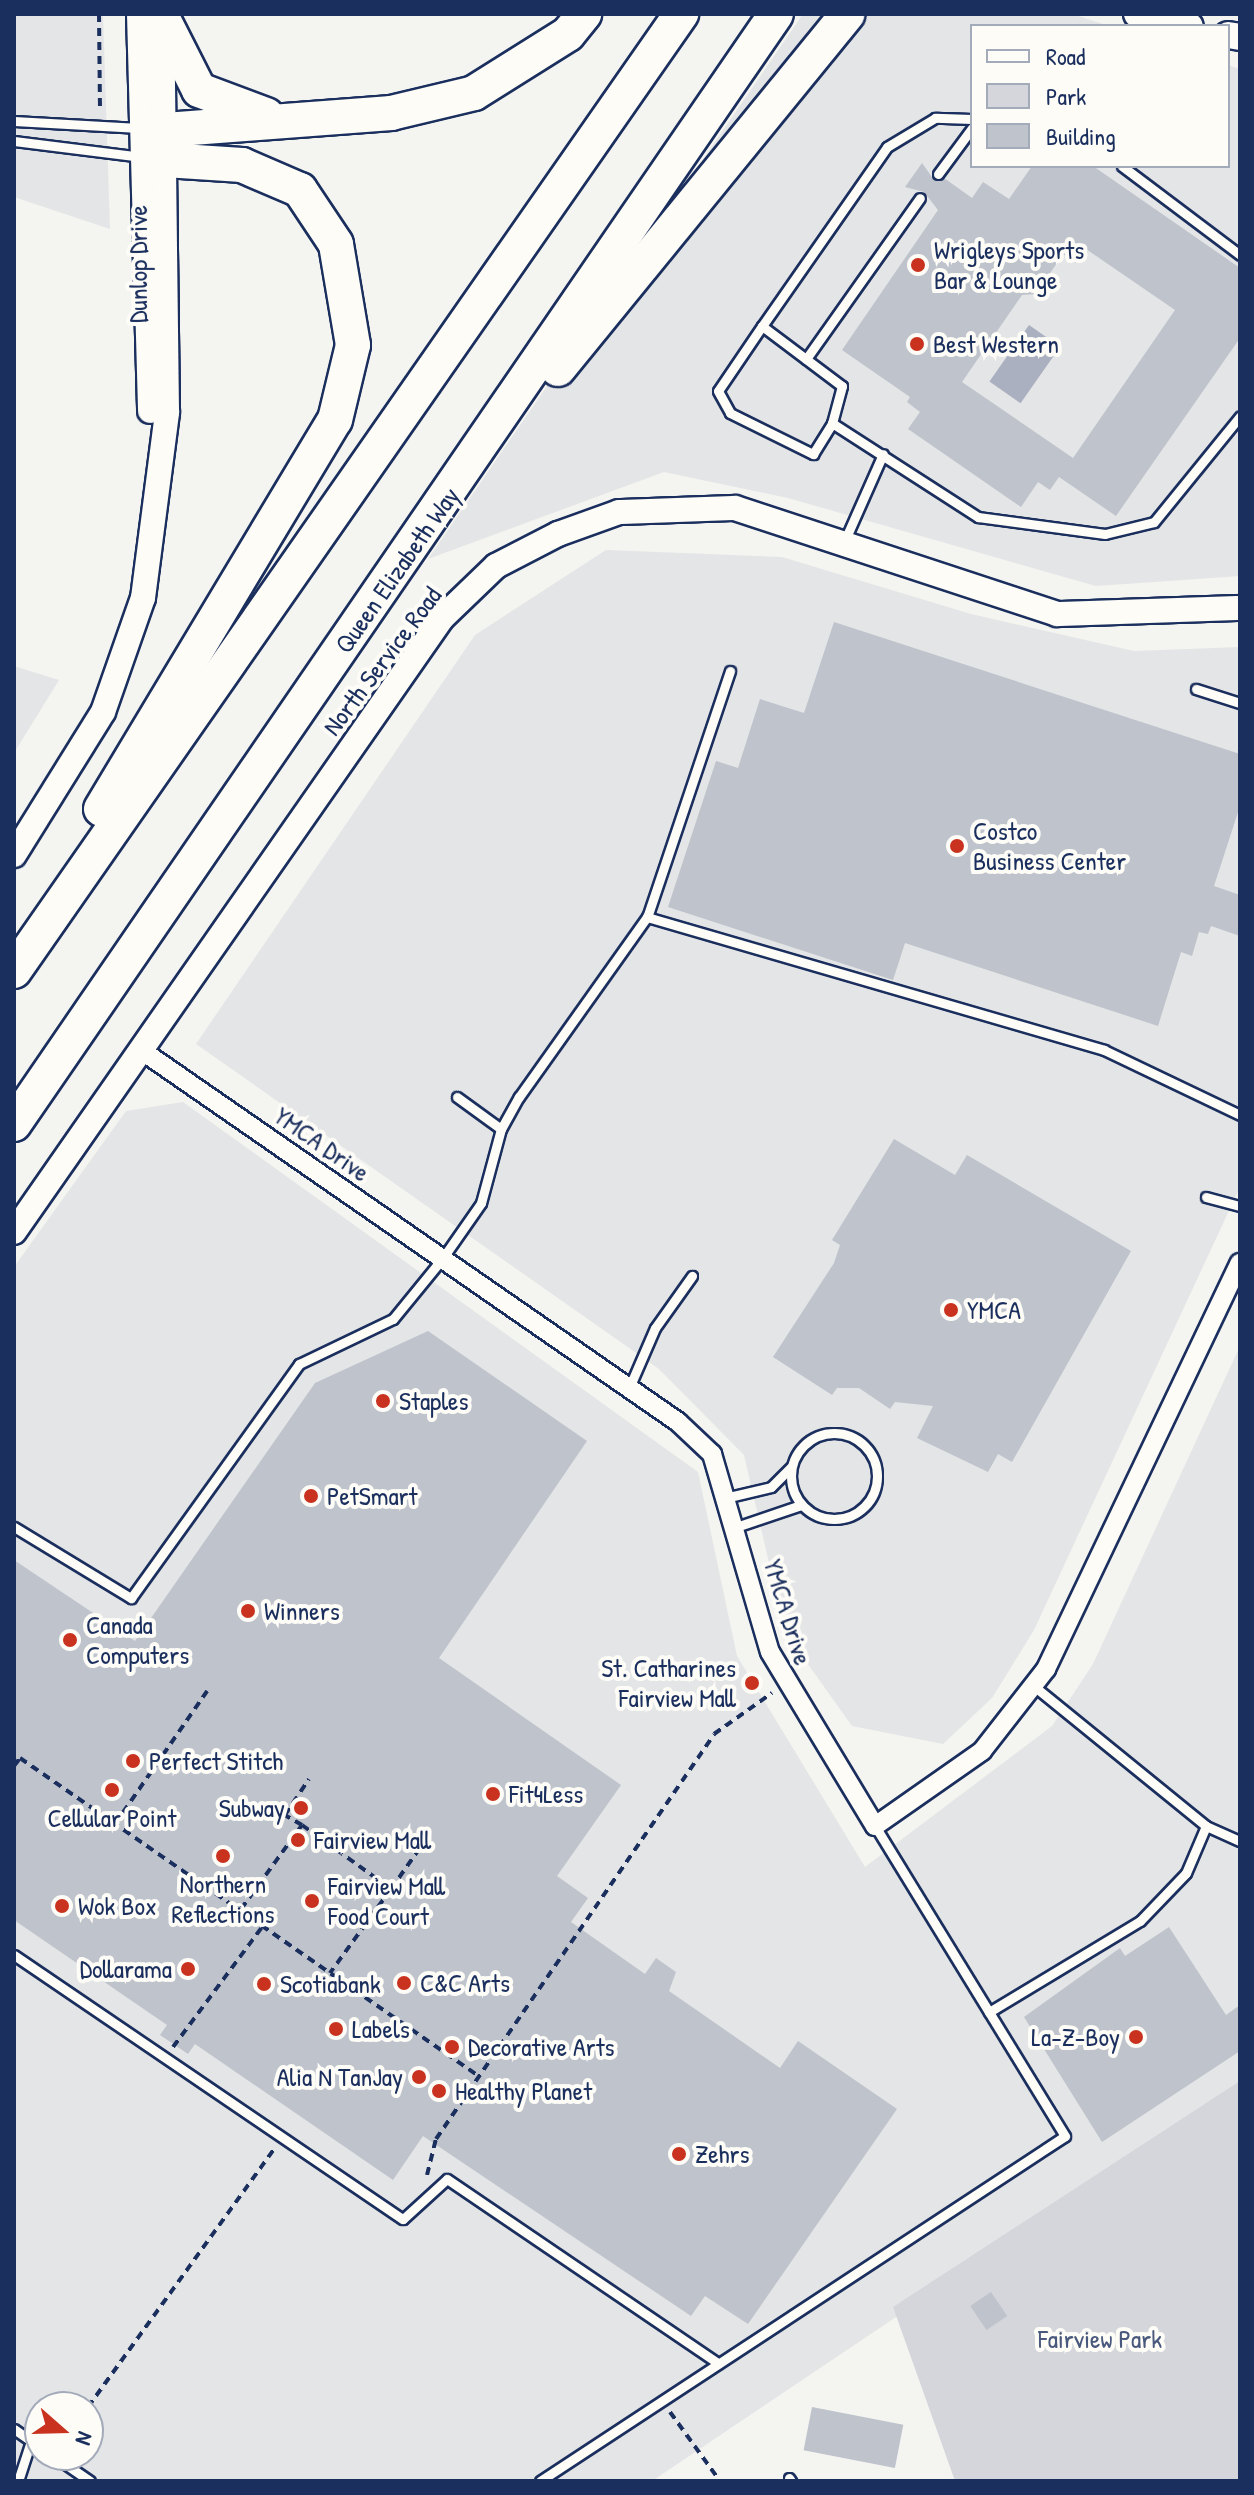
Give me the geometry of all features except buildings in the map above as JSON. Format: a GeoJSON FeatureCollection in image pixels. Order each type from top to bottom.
{"type":"FeatureCollection","features":[{"type":"Feature","properties":{"kind":"highway"},"geometry":{"type":"LineString","coordinates":[[161,14],[186,72],[216,101],[250,113],[323,120]]}},
{"type":"Feature","properties":{"kind":"highway"},"geometry":{"type":"LineString","coordinates":[[154,144],[323,120],[474,93],[568,34],[584,14]]}},
{"type":"Feature","properties":{"kind":"highway"},"geometry":{"type":"LineString","coordinates":[[14,971],[681,14]]}},
{"type":"Feature","properties":{"kind":"highway","name":"Queen Elizabeth Way"},"geometry":{"type":"LineString","coordinates":[[14,1124],[417,543],[776,14]]}},
{"type":"Feature","properties":{"kind":"highway"},"geometry":{"type":"LineString","coordinates":[[417,543],[848,14]]}},
{"type":"Feature","properties":{"kind":"highway"},"geometry":{"type":"LineString","coordinates":[[14,954],[335,420],[353,345],[336,244],[300,190],[242,165],[154,144]]}},
{"type":"Feature","properties":{"kind":"main road"},"geometry":{"type":"LineString","coordinates":[[1137,14],[1181,24]]}},
{"type":"Feature","properties":{"kind":"street","name":"Dunlop Drive"},"geometry":{"type":"LineString","coordinates":[[14,855],[103,712],[143,598],[157,513],[167,412],[154,144],[139,14]]}},
{"type":"Feature","properties":{"kind":"street","name":"Dunlop Drive"},"geometry":{"type":"LineString","coordinates":[[154,144],[161,14]]}},
{"type":"Feature","properties":{"kind":"street","name":"North Service Road"},"geometry":{"type":"LineString","coordinates":[[14,1232],[442,618],[496,566],[607,516],[673,506],[735,508],[1057,614],[1240,608]]}},
{"type":"Feature","properties":{"kind":"street","name":"YMCA Drive"},"geometry":{"type":"LineString","coordinates":[[141,1050],[629,1388],[712,1454],[729,1497],[784,1685],[875,1826]]}},
{"type":"Feature","properties":{"kind":"street"},"geometry":{"type":"LineString","coordinates":[[875,1826],[982,1751],[1035,1687],[1240,1263]]}},
{"type":"Feature","properties":{"kind":"lane"},"geometry":{"type":"LineString","coordinates":[[762,326],[842,386],[832,423],[813,454],[730,413],[718,391],[762,326],[887,147],[935,118],[970,119]]}},
{"type":"Feature","properties":{"kind":"lane"},"geometry":{"type":"LineString","coordinates":[[14,121],[101,125],[154,144]]}},
{"type":"Feature","properties":{"kind":"lane"},"geometry":{"type":"LineString","coordinates":[[938,174],[970,131]]}},
{"type":"Feature","properties":{"kind":"lane"},"geometry":{"type":"LineString","coordinates":[[14,141],[154,144]]}},
{"type":"Feature","properties":{"kind":"lane"},"geometry":{"type":"LineString","coordinates":[[1125,168],[1240,255]]}},
{"type":"Feature","properties":{"kind":"lane"},"geometry":{"type":"LineString","coordinates":[[806,359],[920,198]]}},
{"type":"Feature","properties":{"kind":"lane"},"geometry":{"type":"LineString","coordinates":[[832,423],[978,517],[1105,534],[1154,522],[1240,416]]}},
{"type":"Feature","properties":{"kind":"lane"},"geometry":{"type":"LineString","coordinates":[[844,543],[883,454]]}},
{"type":"Feature","properties":{"kind":"lane"},"geometry":{"type":"LineString","coordinates":[[14,1527],[131,1598],[299,1364],[393,1319],[442,1259],[481,1203],[501,1129],[647,917],[730,671]]}},
{"type":"Feature","properties":{"kind":"lane"},"geometry":{"type":"LineString","coordinates":[[1196,689],[1240,703]]}},
{"type":"Feature","properties":{"kind":"lane"},"geometry":{"type":"LineString","coordinates":[[647,917],[1104,1050],[1240,1113]]}},
{"type":"Feature","properties":{"kind":"lane"},"geometry":{"type":"LineString","coordinates":[[457,1097],[501,1129]]}},
{"type":"Feature","properties":{"kind":"lane"},"geometry":{"type":"LineString","coordinates":[[1206,1197],[1240,1206]]}},
{"type":"Feature","properties":{"kind":"lane"},"geometry":{"type":"LineString","coordinates":[[629,1388],[655,1328],[692,1276]]}},
{"type":"Feature","properties":{"kind":"lane"},"geometry":{"type":"LineString","coordinates":[[729,1497],[771,1487],[791,1467],[806,1442],[831,1432],[856,1438],[877,1471],[872,1496],[855,1515],[820,1518],[801,1505],[791,1467]]}},
{"type":"Feature","properties":{"kind":"lane"},"geometry":{"type":"LineString","coordinates":[[736,1527],[801,1505]]}},
{"type":"Feature","properties":{"kind":"lane"},"geometry":{"type":"LineString","coordinates":[[1035,1687],[1206,1826],[1240,1841]]}},
{"type":"Feature","properties":{"kind":"lane"},"geometry":{"type":"LineString","coordinates":[[540,2481],[1065,2136],[875,1826]]}},
{"type":"Feature","properties":{"kind":"lane"},"geometry":{"type":"LineString","coordinates":[[989,2012],[1140,1921],[1186,1873],[1206,1826]]}},
{"type":"Feature","properties":{"kind":"lane"},"geometry":{"type":"LineString","coordinates":[[14,1955],[403,2219],[421,2198],[447,2179],[718,2363]]}},
{"type":"Feature","properties":{"kind":"path"},"geometry":{"type":"LineString","coordinates":[[99,14],[101,125]]}},
{"type":"Feature","properties":{"kind":"path"},"geometry":{"type":"LineString","coordinates":[[421,2198],[436,2139],[714,1734],[784,1685]]}},
{"type":"Feature","properties":{"kind":"path"},"geometry":{"type":"LineString","coordinates":[[115,1824],[207,1691]]}},
{"type":"Feature","properties":{"kind":"path"},"geometry":{"type":"LineString","coordinates":[[14,1766],[20,1758],[480,2077]]}},
{"type":"Feature","properties":{"kind":"path"},"geometry":{"type":"LineString","coordinates":[[309,1779],[285,1815],[391,1889]]}},
{"type":"Feature","properties":{"kind":"path"},"geometry":{"type":"LineString","coordinates":[[241,1909],[302,1825]]}},
{"type":"Feature","properties":{"kind":"path"},"geometry":{"type":"LineString","coordinates":[[329,1974],[424,1842]]}},
{"type":"Feature","properties":{"kind":"path"},"geometry":{"type":"LineString","coordinates":[[165,2058],[262,1927]]}},
{"type":"Feature","properties":{"kind":"path"},"geometry":{"type":"LineString","coordinates":[[99,2391],[282,2137]]}},
{"type":"Feature","properties":{"kind":"path"},"geometry":{"type":"LineString","coordinates":[[661,2400],[720,2481]]}},
{"type":"Feature","properties":{"kind":"shaded area"},"geometry":{"type":"Polygon","coordinates":[[[14,14],[103,14],[110,229],[14,197],[14,14]]]}},
{"type":"Feature","properties":{"kind":"shaded area"},"geometry":{"type":"Polygon","coordinates":[[[803,14],[1072,14],[1103,24],[970,24],[970,168],[1230,168],[1230,66],[1240,69],[1240,576],[1096,586],[788,498],[664,472],[428,559],[803,14]]]}},
{"type":"Feature","properties":{"kind":"shaded area"},"geometry":{"type":"Polygon","coordinates":[[[606,550],[782,557],[971,614],[1134,651],[1240,647],[1240,1187],[1034,1630],[992,1698],[943,1744],[852,1726],[785,1632],[744,1455],[659,1369],[196,1044],[475,635],[606,550]]]}},
{"type":"Feature","properties":{"kind":"shaded area"},"geometry":{"type":"Polygon","coordinates":[[[14,666],[59,680],[14,753],[14,666]]]}},
{"type":"Feature","properties":{"kind":"shaded area"},"geometry":{"type":"Polygon","coordinates":[[[183,1102],[698,1472],[737,1656],[865,1867],[1052,1726],[1093,1664],[1240,1346],[1240,2086],[652,2481],[14,2481],[14,1267],[126,1111],[183,1102]]]}},
{"type":"Feature","properties":{"kind":"green space","name":"Fairview Park"},"geometry":{"type":"Polygon","coordinates":[[[1240,2081],[1240,2481],[955,2481],[893,2307],[1240,2081]]]}},
{"type":"Feature","properties":{"kind":"water"},"geometry":{"type":"Polygon","coordinates":[[[1029,325],[1060,347],[1021,403],[989,382],[1029,325]]]}},
{"type":"Feature","properties":{"kind":"place","name":"Wrigleys Sports Bar & Lounge"},"geometry":{"type":"Point","coordinates":[918,265]}},
{"type":"Feature","properties":{"kind":"place","name":"Best Western"},"geometry":{"type":"Point","coordinates":[917,344]}},
{"type":"Feature","properties":{"kind":"place","name":"Costco Business Center"},"geometry":{"type":"Point","coordinates":[957,846]}},
{"type":"Feature","properties":{"kind":"place","name":"YMCA"},"geometry":{"type":"Point","coordinates":[951,1310]}},
{"type":"Feature","properties":{"kind":"place","name":"Staples"},"geometry":{"type":"Point","coordinates":[383,1401]}},
{"type":"Feature","properties":{"kind":"place","name":"PetSmart"},"geometry":{"type":"Point","coordinates":[311,1496]}},
{"type":"Feature","properties":{"kind":"place","name":"Winners"},"geometry":{"type":"Point","coordinates":[248,1611]}},
{"type":"Feature","properties":{"kind":"place","name":"Canada Computers"},"geometry":{"type":"Point","coordinates":[70,1640]}},
{"type":"Feature","properties":{"kind":"place","name":"St. Catharines Fairview Mall"},"geometry":{"type":"Point","coordinates":[752,1683]}},
{"type":"Feature","properties":{"kind":"place","name":"Perfect Stitch"},"geometry":{"type":"Point","coordinates":[133,1761]}},
{"type":"Feature","properties":{"kind":"place","name":"Cellular Point"},"geometry":{"type":"Point","coordinates":[112,1790]}},
{"type":"Feature","properties":{"kind":"place","name":"Fit4Less"},"geometry":{"type":"Point","coordinates":[493,1794]}},
{"type":"Feature","properties":{"kind":"place","name":"Subway"},"geometry":{"type":"Point","coordinates":[301,1808]}},
{"type":"Feature","properties":{"kind":"place","name":"Fairview Mall"},"geometry":{"type":"Point","coordinates":[298,1840]}},
{"type":"Feature","properties":{"kind":"place","name":"Northern Reflections"},"geometry":{"type":"Point","coordinates":[223,1856]}},
{"type":"Feature","properties":{"kind":"place","name":"Fairview Mall Food Court"},"geometry":{"type":"Point","coordinates":[312,1901]}},
{"type":"Feature","properties":{"kind":"place","name":"Wok Box"},"geometry":{"type":"Point","coordinates":[62,1906]}},
{"type":"Feature","properties":{"kind":"place","name":"Dollarama"},"geometry":{"type":"Point","coordinates":[188,1969]}},
{"type":"Feature","properties":{"kind":"place","name":"C&C Arts"},"geometry":{"type":"Point","coordinates":[404,1983]}},
{"type":"Feature","properties":{"kind":"place","name":"Scotiabank"},"geometry":{"type":"Point","coordinates":[264,1984]}},
{"type":"Feature","properties":{"kind":"place","name":"Labels"},"geometry":{"type":"Point","coordinates":[336,2029]}},
{"type":"Feature","properties":{"kind":"place","name":"La-Z-Boy"},"geometry":{"type":"Point","coordinates":[1136,2037]}},
{"type":"Feature","properties":{"kind":"place","name":"Decorative Arts"},"geometry":{"type":"Point","coordinates":[452,2047]}},
{"type":"Feature","properties":{"kind":"place","name":"Alia N TanJay"},"geometry":{"type":"Point","coordinates":[419,2077]}},
{"type":"Feature","properties":{"kind":"place","name":"Healthy Planet"},"geometry":{"type":"Point","coordinates":[439,2091]}},
{"type":"Feature","properties":{"kind":"place","name":"Zehrs"},"geometry":{"type":"Point","coordinates":[679,2154]}}]}
